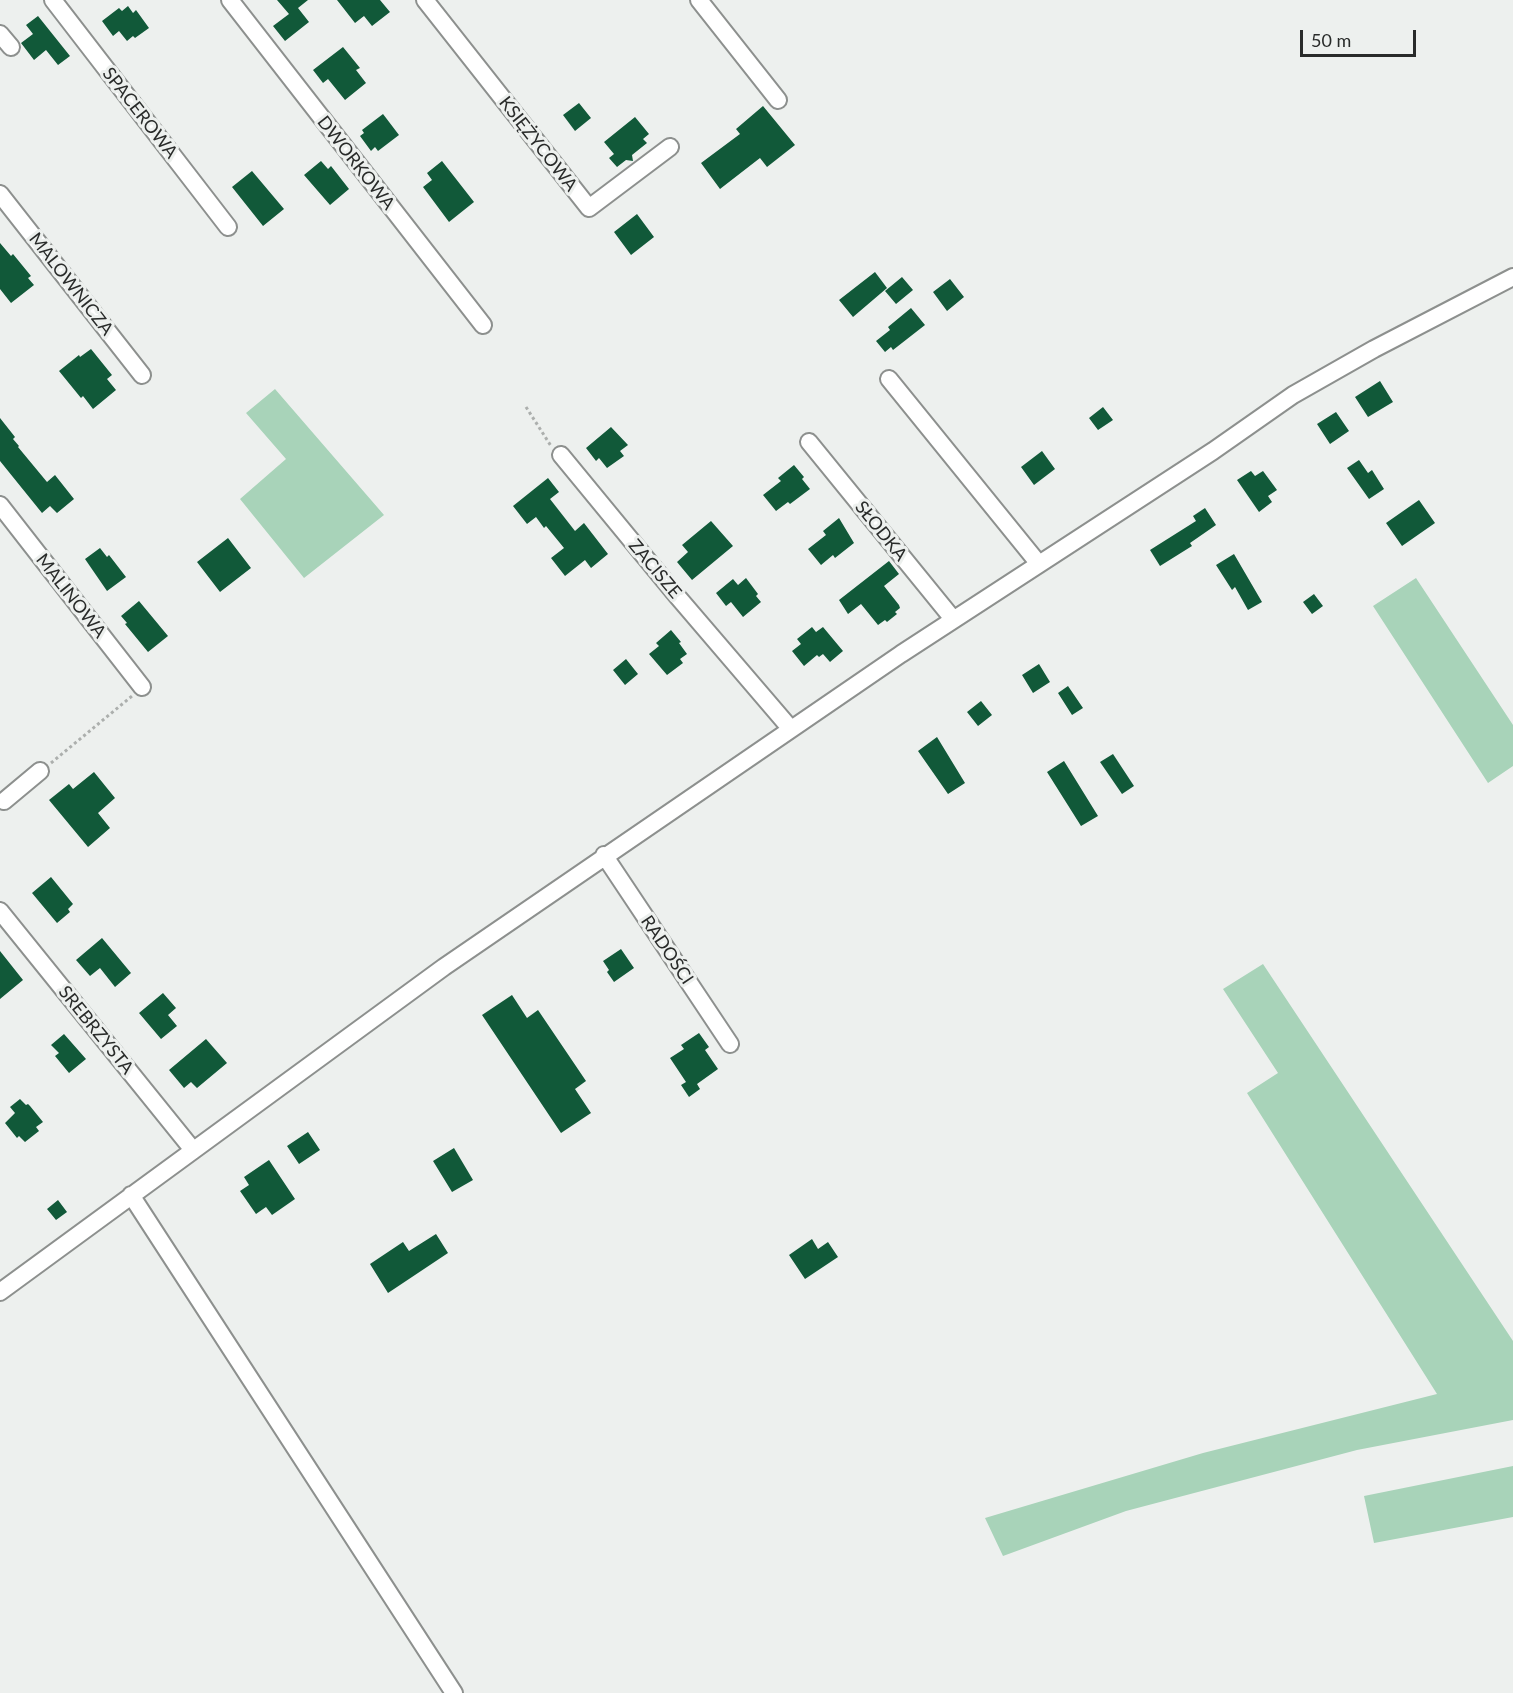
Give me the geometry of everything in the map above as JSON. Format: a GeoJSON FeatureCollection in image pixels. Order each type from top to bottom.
{"type":"FeatureCollection","features":[{"type":"Feature","properties":{"kind":"street","name":"SPACEROWA"},"geometry":{"type":"LineString","coordinates":[[53,0],[228,227]]}},
{"type":"Feature","properties":{"kind":"street","name":"DWORKOWA"},"geometry":{"type":"LineString","coordinates":[[230,0],[483,325]]}},
{"type":"Feature","properties":{"kind":"street","name":"KSIĘŻYCOWA"},"geometry":{"type":"LineString","coordinates":[[425,0],[589,208],[670,147]]}},
{"type":"Feature","properties":{"kind":"street"},"geometry":{"type":"LineString","coordinates":[[699,0],[778,100]]}},
{"type":"Feature","properties":{"kind":"street","name":"MALOWNICZA"},"geometry":{"type":"LineString","coordinates":[[0,194],[142,375]]}},
{"type":"Feature","properties":{"kind":"street"},"geometry":{"type":"LineString","coordinates":[[0,1292],[444,966],[790,728],[1213,451],[1308,386],[1513,277]]}},
{"type":"Feature","properties":{"kind":"street"},"geometry":{"type":"LineString","coordinates":[[889,379],[1039,564]]}},
{"type":"Feature","properties":{"kind":"street","name":"SŁODKA"},"geometry":{"type":"LineString","coordinates":[[809,442],[953,620]]}},
{"type":"Feature","properties":{"kind":"street","name":"ZACISZE"},"geometry":{"type":"LineString","coordinates":[[561,455],[790,728]]}},
{"type":"Feature","properties":{"kind":"street","name":"MALINOWA"},"geometry":{"type":"LineString","coordinates":[[0,505],[142,687]]}},
{"type":"Feature","properties":{"kind":"street"},"geometry":{"type":"LineString","coordinates":[[1,800],[40,771]]}},
{"type":"Feature","properties":{"kind":"street","name":"RADOŚCI"},"geometry":{"type":"LineString","coordinates":[[604,855],[730,1044]]}},
{"type":"Feature","properties":{"kind":"street","name":"SREBRZYSTA"},"geometry":{"type":"LineString","coordinates":[[0,911],[190,1152]]}},
{"type":"Feature","properties":{"kind":"street"},"geometry":{"type":"LineString","coordinates":[[131,1195],[454,1693]]}},
{"type":"Feature","properties":{"kind":"path"},"geometry":{"type":"LineString","coordinates":[[526,407],[548,441],[561,455]]}},
{"type":"Feature","properties":{"kind":"path"},"geometry":{"type":"LineString","coordinates":[[40,771],[142,687]]}},
{"type":"Feature","properties":{"kind":"green space"},"geometry":{"type":"Polygon","coordinates":[[[275,389],[384,515],[304,578],[240,499],[286,459],[246,413],[275,389]]]}},
{"type":"Feature","properties":{"kind":"green space"},"geometry":{"type":"Polygon","coordinates":[[[1416,578],[1513,725],[1513,766],[1488,783],[1373,606],[1416,578]]]}},
{"type":"Feature","properties":{"kind":"green space"},"geometry":{"type":"Polygon","coordinates":[[[1263,964],[1513,1341],[1513,1420],[1357,1450],[1126,1511],[1003,1556],[985,1518],[1203,1453],[1437,1394],[1247,1093],[1278,1073],[1223,989],[1263,964]]]}},
{"type":"Feature","properties":{"kind":"green space"},"geometry":{"type":"Polygon","coordinates":[[[1513,1466],[1513,1517],[1374,1543],[1364,1496],[1513,1466]]]}},
{"type":"Feature","properties":{"kind":"building"},"geometry":{"type":"Polygon","coordinates":[[[277,0],[308,0],[298,8],[309,22],[285,41],[273,26],[289,14],[277,0]]]}},
{"type":"Feature","properties":{"kind":"building"},"geometry":{"type":"Polygon","coordinates":[[[337,0],[380,0],[390,12],[372,26],[364,16],[355,23],[337,0]]]}},
{"type":"Feature","properties":{"kind":"building"},"geometry":{"type":"Polygon","coordinates":[[[128,6],[133,13],[136,10],[149,28],[127,41],[119,31],[113,36],[102,21],[119,8],[122,11],[128,6]]]}},
{"type":"Feature","properties":{"kind":"building"},"geometry":{"type":"Polygon","coordinates":[[[38,16],[70,56],[58,65],[46,50],[34,60],[21,43],[33,34],[26,25],[38,16]]]}},
{"type":"Feature","properties":{"kind":"building"},"geometry":{"type":"Polygon","coordinates":[[[343,47],[360,68],[356,70],[366,83],[345,100],[328,79],[323,83],[313,70],[343,47]]]}},
{"type":"Feature","properties":{"kind":"building"},"geometry":{"type":"Polygon","coordinates":[[[579,103],[591,118],[575,131],[563,115],[579,103]]]}},
{"type":"Feature","properties":{"kind":"building"},"geometry":{"type":"Polygon","coordinates":[[[763,106],[795,145],[767,167],[760,158],[720,189],[701,163],[740,134],[736,129],[763,106]]]}},
{"type":"Feature","properties":{"kind":"building"},"geometry":{"type":"Polygon","coordinates":[[[383,114],[399,135],[378,151],[375,147],[371,151],[360,136],[364,133],[362,130],[383,114]]]}},
{"type":"Feature","properties":{"kind":"building"},"geometry":{"type":"Polygon","coordinates":[[[635,117],[649,134],[643,139],[647,143],[632,155],[633,161],[626,160],[617,167],[609,158],[614,154],[604,142],[635,117]]]}},
{"type":"Feature","properties":{"kind":"building"},"geometry":{"type":"Polygon","coordinates":[[[321,161],[328,169],[331,166],[349,189],[330,205],[304,175],[321,161]]]}},
{"type":"Feature","properties":{"kind":"building"},"geometry":{"type":"Polygon","coordinates":[[[442,161],[474,202],[449,222],[423,187],[432,180],[427,173],[442,161]]]}},
{"type":"Feature","properties":{"kind":"building"},"geometry":{"type":"Polygon","coordinates":[[[252,171],[284,209],[263,226],[232,187],[252,171]]]}},
{"type":"Feature","properties":{"kind":"building"},"geometry":{"type":"Polygon","coordinates":[[[637,214],[654,237],[631,255],[614,232],[637,214]]]}},
{"type":"Feature","properties":{"kind":"building"},"geometry":{"type":"Polygon","coordinates":[[[0,243],[11,256],[13,254],[31,276],[28,278],[34,285],[11,303],[0,289],[0,243]]]}},
{"type":"Feature","properties":{"kind":"building"},"geometry":{"type":"Polygon","coordinates":[[[875,272],[887,288],[853,317],[839,300],[875,272]]]}},
{"type":"Feature","properties":{"kind":"building"},"geometry":{"type":"Polygon","coordinates":[[[902,277],[913,290],[896,304],[885,291],[902,277]]]}},
{"type":"Feature","properties":{"kind":"building"},"geometry":{"type":"Polygon","coordinates":[[[950,279],[964,297],[947,311],[933,292],[950,279]]]}},
{"type":"Feature","properties":{"kind":"building"},"geometry":{"type":"Polygon","coordinates":[[[911,308],[925,325],[893,350],[891,347],[885,352],[876,341],[890,330],[888,327],[911,308]]]}},
{"type":"Feature","properties":{"kind":"building"},"geometry":{"type":"Polygon","coordinates":[[[91,349],[112,375],[107,379],[116,390],[93,409],[59,371],[79,355],[80,357],[91,349]]]}},
{"type":"Feature","properties":{"kind":"building"},"geometry":{"type":"Polygon","coordinates":[[[1380,381],[1393,402],[1368,417],[1355,397],[1380,381]]]}},
{"type":"Feature","properties":{"kind":"building"},"geometry":{"type":"Polygon","coordinates":[[[1103,407],[1113,420],[1098,430],[1089,418],[1103,407]]]}},
{"type":"Feature","properties":{"kind":"building"},"geometry":{"type":"Polygon","coordinates":[[[1336,412],[1349,431],[1330,444],[1317,424],[1336,412]]]}},
{"type":"Feature","properties":{"kind":"building"},"geometry":{"type":"Polygon","coordinates":[[[0,418],[15,437],[13,439],[18,447],[47,482],[55,475],[74,499],[57,513],[50,506],[42,513],[0,461],[0,418]]]}},
{"type":"Feature","properties":{"kind":"building"},"geometry":{"type":"Polygon","coordinates":[[[611,427],[628,445],[620,451],[624,456],[607,468],[599,458],[596,461],[586,448],[611,427]]]}},
{"type":"Feature","properties":{"kind":"building"},"geometry":{"type":"Polygon","coordinates":[[[1042,451],[1055,469],[1034,485],[1021,467],[1042,451]]]}},
{"type":"Feature","properties":{"kind":"building"},"geometry":{"type":"Polygon","coordinates":[[[1359,460],[1368,473],[1372,470],[1384,489],[1369,499],[1347,468],[1359,460]]]}},
{"type":"Feature","properties":{"kind":"building"},"geometry":{"type":"Polygon","coordinates":[[[794,465],[810,489],[776,511],[763,495],[781,481],[778,478],[794,465]]]}},
{"type":"Feature","properties":{"kind":"building"},"geometry":{"type":"Polygon","coordinates":[[[1251,471],[1255,476],[1263,471],[1277,490],[1268,496],[1272,502],[1259,512],[1237,480],[1251,471]]]}},
{"type":"Feature","properties":{"kind":"building"},"geometry":{"type":"Polygon","coordinates":[[[548,478],[559,492],[550,499],[575,531],[584,523],[608,554],[591,568],[585,560],[565,576],[551,558],[564,548],[536,517],[527,524],[513,506],[548,478]]]}},
{"type":"Feature","properties":{"kind":"building"},"geometry":{"type":"Polygon","coordinates":[[[1419,500],[1435,523],[1402,546],[1386,523],[1419,500]]]}},
{"type":"Feature","properties":{"kind":"building"},"geometry":{"type":"Polygon","coordinates":[[[1205,508],[1216,525],[1190,543],[1192,546],[1160,566],[1150,550],[1196,521],[1193,516],[1205,508]]]}},
{"type":"Feature","properties":{"kind":"building"},"geometry":{"type":"Polygon","coordinates":[[[839,518],[854,543],[835,558],[833,555],[821,565],[808,549],[826,535],[823,531],[839,518]]]}},
{"type":"Feature","properties":{"kind":"building"},"geometry":{"type":"Polygon","coordinates":[[[711,521],[733,546],[692,580],[677,562],[688,552],[682,545],[711,521]]]}},
{"type":"Feature","properties":{"kind":"building"},"geometry":{"type":"Polygon","coordinates":[[[228,538],[251,568],[220,592],[197,562],[228,538]]]}},
{"type":"Feature","properties":{"kind":"building"},"geometry":{"type":"Polygon","coordinates":[[[100,548],[107,557],[109,555],[126,577],[107,591],[85,559],[100,548]]]}},
{"type":"Feature","properties":{"kind":"building"},"geometry":{"type":"Polygon","coordinates":[[[1234,554],[1262,602],[1248,610],[1235,587],[1232,590],[1216,565],[1234,554]]]}},
{"type":"Feature","properties":{"kind":"building"},"geometry":{"type":"Polygon","coordinates":[[[889,561],[899,574],[884,586],[899,605],[900,608],[895,612],[897,614],[887,622],[885,620],[878,625],[861,604],[848,614],[839,600],[889,561]]]}},
{"type":"Feature","properties":{"kind":"building"},"geometry":{"type":"Polygon","coordinates":[[[746,578],[761,602],[743,617],[731,602],[726,606],[716,593],[733,579],[738,585],[746,578]]]}},
{"type":"Feature","properties":{"kind":"building"},"geometry":{"type":"Polygon","coordinates":[[[1314,594],[1323,606],[1312,614],[1303,602],[1314,594]]]}},
{"type":"Feature","properties":{"kind":"building"},"geometry":{"type":"Polygon","coordinates":[[[139,601],[168,636],[148,652],[121,616],[139,601]]]}},
{"type":"Feature","properties":{"kind":"building"},"geometry":{"type":"Polygon","coordinates":[[[812,627],[816,632],[823,627],[843,651],[830,662],[823,654],[819,657],[817,655],[804,666],[792,651],[801,644],[797,639],[812,627]]]}},
{"type":"Feature","properties":{"kind":"building"},"geometry":{"type":"Polygon","coordinates":[[[671,630],[687,654],[680,659],[683,663],[667,675],[649,654],[659,646],[656,643],[671,630]]]}},
{"type":"Feature","properties":{"kind":"building"},"geometry":{"type":"Polygon","coordinates":[[[626,659],[638,674],[625,685],[613,670],[626,659]]]}},
{"type":"Feature","properties":{"kind":"building"},"geometry":{"type":"Polygon","coordinates":[[[1039,664],[1050,682],[1033,693],[1022,675],[1039,664]]]}},
{"type":"Feature","properties":{"kind":"building"},"geometry":{"type":"Polygon","coordinates":[[[1068,686],[1083,708],[1072,715],[1058,693],[1068,686]]]}},
{"type":"Feature","properties":{"kind":"building"},"geometry":{"type":"Polygon","coordinates":[[[981,701],[992,715],[978,726],[967,712],[981,701]]]}},
{"type":"Feature","properties":{"kind":"building"},"geometry":{"type":"Polygon","coordinates":[[[937,737],[965,783],[948,794],[918,751],[937,737]]]}},
{"type":"Feature","properties":{"kind":"building"},"geometry":{"type":"Polygon","coordinates":[[[1113,754],[1134,786],[1122,794],[1100,762],[1113,754]]]}},
{"type":"Feature","properties":{"kind":"building"},"geometry":{"type":"Polygon","coordinates":[[[1064,761],[1098,816],[1081,826],[1047,772],[1064,761]]]}},
{"type":"Feature","properties":{"kind":"building"},"geometry":{"type":"Polygon","coordinates":[[[94,772],[115,798],[98,813],[110,828],[88,847],[49,800],[69,784],[73,789],[94,772]]]}},
{"type":"Feature","properties":{"kind":"building"},"geometry":{"type":"Polygon","coordinates":[[[51,877],[73,904],[68,909],[70,912],[57,923],[32,893],[51,877]]]}},
{"type":"Feature","properties":{"kind":"building"},"geometry":{"type":"Polygon","coordinates":[[[102,938],[131,973],[115,987],[100,968],[90,976],[76,960],[102,938]]]}},
{"type":"Feature","properties":{"kind":"building"},"geometry":{"type":"Polygon","coordinates":[[[621,949],[634,968],[614,982],[603,961],[621,949]]]}},
{"type":"Feature","properties":{"kind":"building"},"geometry":{"type":"Polygon","coordinates":[[[0,951],[23,980],[0,999],[0,951]]]}},
{"type":"Feature","properties":{"kind":"building"},"geometry":{"type":"Polygon","coordinates":[[[163,993],[176,1008],[168,1015],[177,1026],[161,1039],[139,1013],[163,993]]]}},
{"type":"Feature","properties":{"kind":"building"},"geometry":{"type":"Polygon","coordinates":[[[512,995],[527,1018],[538,1010],[586,1081],[575,1089],[591,1113],[561,1133],[482,1015],[512,995]]]}},
{"type":"Feature","properties":{"kind":"building"},"geometry":{"type":"Polygon","coordinates":[[[699,1033],[709,1047],[705,1050],[718,1069],[697,1084],[700,1089],[689,1097],[681,1085],[686,1082],[670,1058],[684,1049],[681,1045],[699,1033]]]}},
{"type":"Feature","properties":{"kind":"building"},"geometry":{"type":"Polygon","coordinates":[[[64,1034],[86,1059],[69,1073],[55,1056],[59,1053],[51,1045],[64,1034]]]}},
{"type":"Feature","properties":{"kind":"building"},"geometry":{"type":"Polygon","coordinates":[[[206,1039],[227,1063],[197,1088],[191,1082],[184,1088],[169,1070],[206,1039]]]}},
{"type":"Feature","properties":{"kind":"building"},"geometry":{"type":"Polygon","coordinates":[[[20,1099],[26,1105],[28,1104],[43,1122],[36,1127],[39,1131],[25,1142],[19,1136],[17,1138],[5,1123],[15,1113],[10,1107],[20,1099]]]}},
{"type":"Feature","properties":{"kind":"building"},"geometry":{"type":"Polygon","coordinates":[[[308,1132],[320,1150],[299,1164],[287,1146],[308,1132]]]}},
{"type":"Feature","properties":{"kind":"building"},"geometry":{"type":"Polygon","coordinates":[[[454,1148],[473,1180],[452,1192],[433,1161],[454,1148]]]}},
{"type":"Feature","properties":{"kind":"building"},"geometry":{"type":"Polygon","coordinates":[[[269,1160],[295,1199],[272,1215],[266,1207],[256,1214],[240,1191],[249,1185],[244,1177],[269,1160]]]}},
{"type":"Feature","properties":{"kind":"building"},"geometry":{"type":"Polygon","coordinates":[[[58,1200],[67,1212],[56,1220],[47,1209],[58,1200]]]}},
{"type":"Feature","properties":{"kind":"building"},"geometry":{"type":"Polygon","coordinates":[[[436,1234],[448,1253],[388,1293],[370,1264],[403,1242],[409,1251],[436,1234]]]}},
{"type":"Feature","properties":{"kind":"building"},"geometry":{"type":"Polygon","coordinates":[[[812,1239],[818,1249],[828,1242],[838,1257],[805,1279],[789,1255],[812,1239]]]}}]}
